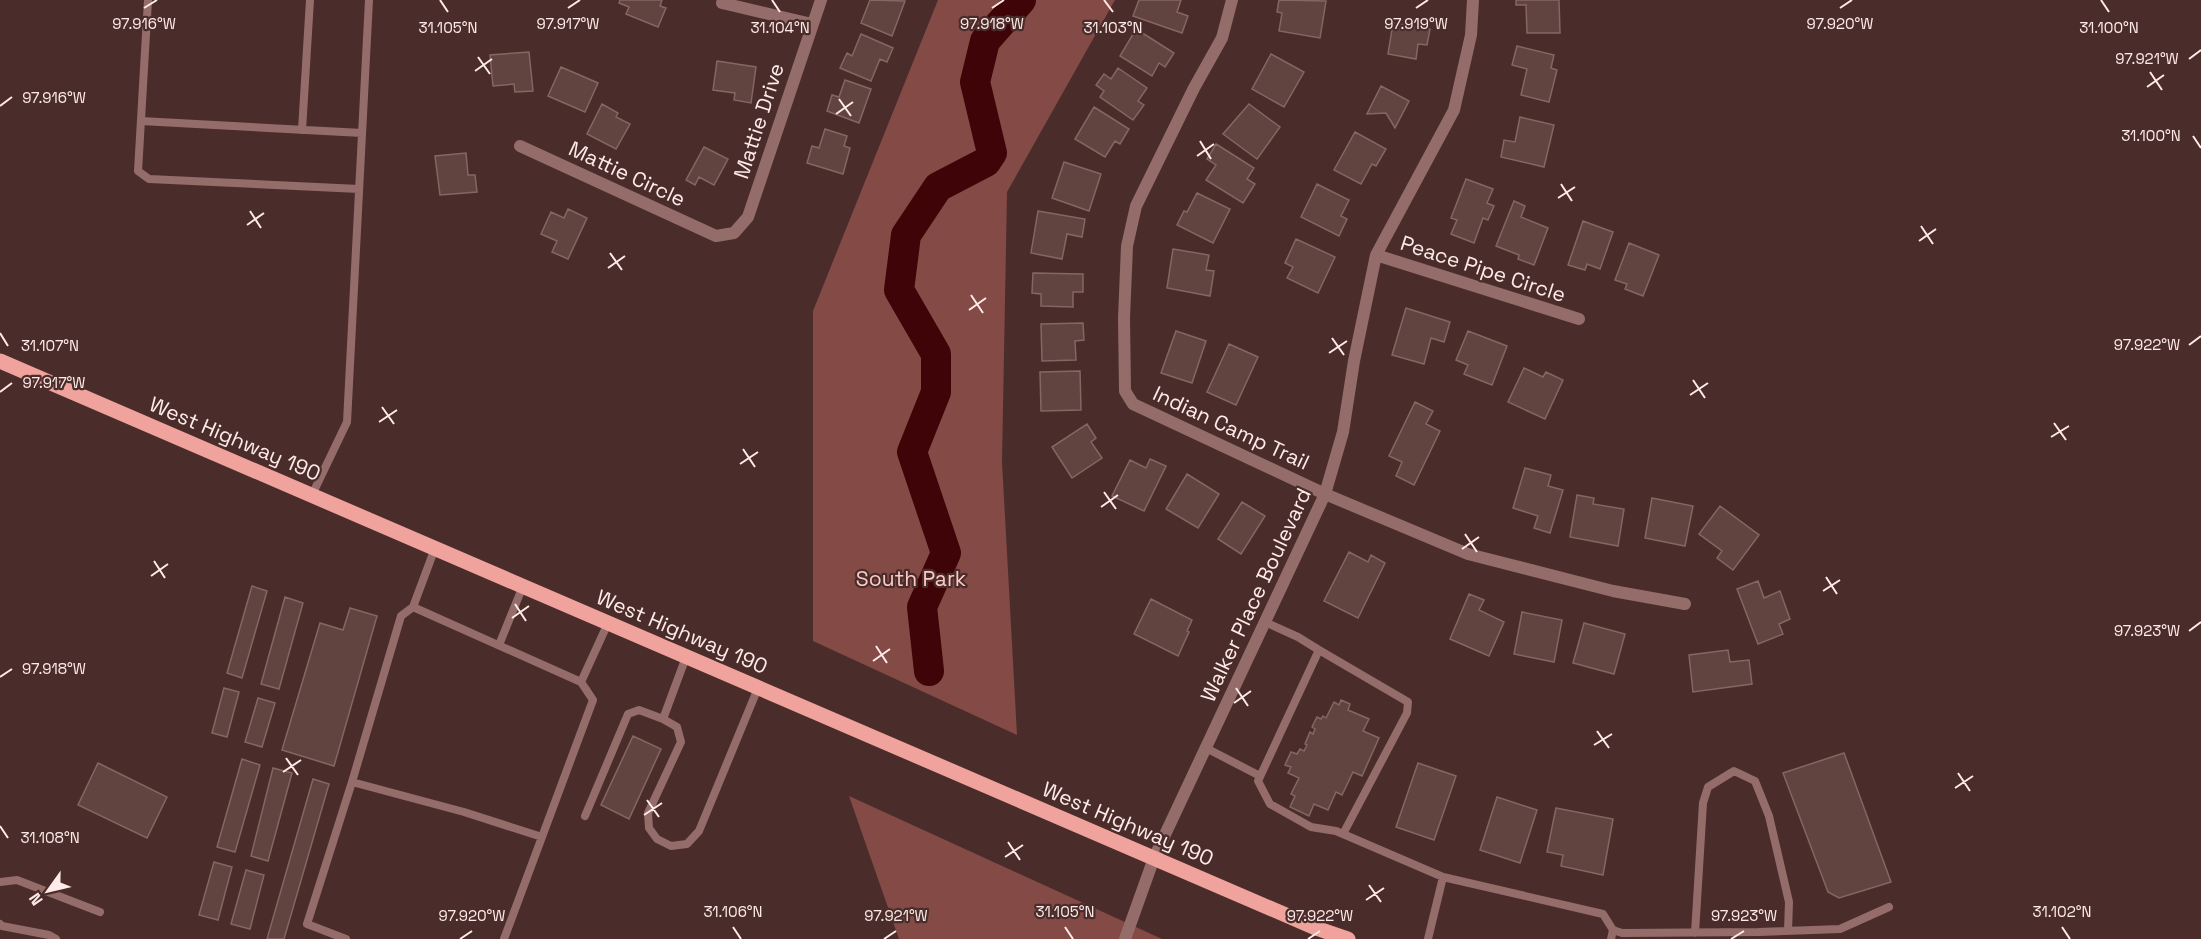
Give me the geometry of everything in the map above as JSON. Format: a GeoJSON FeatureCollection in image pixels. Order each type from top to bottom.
{"type":"FeatureCollection","features":[{"type":"Feature","properties":{"kind":"main road","name":"West Highway 190"},"geometry":{"type":"LineString","coordinates":[[0,361],[1316,928],[1348,939]]}},
{"type":"Feature","properties":{"kind":"street","name":"Mattie Drive"},"geometry":{"type":"LineString","coordinates":[[716,236],[734,233],[748,217],[821,0]]}},
{"type":"Feature","properties":{"kind":"street","name":"Indian Camp Trail"},"geometry":{"type":"LineString","coordinates":[[1232,0],[1222,38],[1194,88],[1136,206],[1127,246],[1124,318],[1125,391],[1133,404],[1325,494],[1468,554],[1613,591],[1685,604]]}},
{"type":"Feature","properties":{"kind":"street","name":"Walker Place Boulevard"},"geometry":{"type":"LineString","coordinates":[[1125,939],[1154,858],[1325,494],[1343,432],[1354,361],[1376,255],[1454,110],[1472,34],[1473,0]]}},
{"type":"Feature","properties":{"kind":"street"},"geometry":{"type":"LineString","coordinates":[[722,3],[812,24]]}},
{"type":"Feature","properties":{"kind":"street","name":"Mattie Circle"},"geometry":{"type":"LineString","coordinates":[[520,146],[716,236]]}},
{"type":"Feature","properties":{"kind":"street","name":"Peace Pipe Circle"},"geometry":{"type":"LineString","coordinates":[[1376,255],[1579,320]]}},
{"type":"Feature","properties":{"kind":"lane"},"geometry":{"type":"LineString","coordinates":[[148,0],[138,171],[149,179],[359,189]]}},
{"type":"Feature","properties":{"kind":"lane"},"geometry":{"type":"LineString","coordinates":[[302,130],[310,0]]}},
{"type":"Feature","properties":{"kind":"lane"},"geometry":{"type":"LineString","coordinates":[[312,495],[347,422],[369,0]]}},
{"type":"Feature","properties":{"kind":"lane"},"geometry":{"type":"LineString","coordinates":[[141,121],[362,133]]}},
{"type":"Feature","properties":{"kind":"lane"},"geometry":{"type":"LineString","coordinates":[[346,939],[307,924],[401,616],[413,607],[435,548]]}},
{"type":"Feature","properties":{"kind":"lane"},"geometry":{"type":"LineString","coordinates":[[499,645],[523,586]]}},
{"type":"Feature","properties":{"kind":"lane"},"geometry":{"type":"LineString","coordinates":[[413,607],[580,681],[593,700],[504,939]]}},
{"type":"Feature","properties":{"kind":"lane"},"geometry":{"type":"LineString","coordinates":[[1265,622],[1298,637],[1408,702],[1407,713],[1343,834]]}},
{"type":"Feature","properties":{"kind":"lane"},"geometry":{"type":"LineString","coordinates":[[580,681],[608,623]]}},
{"type":"Feature","properties":{"kind":"lane"},"geometry":{"type":"LineString","coordinates":[[1319,650],[1258,781],[1270,804],[1311,827],[1343,834],[1443,877],[1603,914],[1612,935],[1840,929],[1889,907]]}},
{"type":"Feature","properties":{"kind":"lane"},"geometry":{"type":"LineString","coordinates":[[663,719],[686,657]]}},
{"type":"Feature","properties":{"kind":"lane"},"geometry":{"type":"LineString","coordinates":[[585,816],[628,714],[639,710],[677,727],[681,742],[648,813],[649,828],[657,839],[671,846],[687,844],[699,831],[758,688]]}},
{"type":"Feature","properties":{"kind":"lane"},"geometry":{"type":"LineString","coordinates":[[1206,748],[1260,776]]}},
{"type":"Feature","properties":{"kind":"lane"},"geometry":{"type":"LineString","coordinates":[[1695,933],[1703,802],[1708,787],[1719,778],[1734,771],[1755,781],[1769,816],[1789,902],[1788,931]]}},
{"type":"Feature","properties":{"kind":"lane"},"geometry":{"type":"LineString","coordinates":[[352,782],[542,837]]}},
{"type":"Feature","properties":{"kind":"lane"},"geometry":{"type":"LineString","coordinates":[[1428,939],[1443,877]]}},
{"type":"Feature","properties":{"kind":"lane"},"geometry":{"type":"LineString","coordinates":[[0,882],[17,879],[100,912]]}},
{"type":"Feature","properties":{"kind":"lane"},"geometry":{"type":"LineString","coordinates":[[0,924],[49,935],[56,939]]}},
{"type":"Feature","properties":{"kind":"green space","name":"South Park"},"geometry":{"type":"Polygon","coordinates":[[[938,0],[1115,0],[1007,192],[1002,462],[1017,735],[813,641],[813,311],[938,0]]]}},
{"type":"Feature","properties":{"kind":"green space"},"geometry":{"type":"Polygon","coordinates":[[[849,796],[1162,939],[899,939],[849,796]]]}},
{"type":"Feature","properties":{"kind":"building"},"geometry":{"type":"Polygon","coordinates":[[[620,0],[662,0],[660,6],[666,8],[658,27],[626,14],[629,7],[619,3],[620,0]]]}},
{"type":"Feature","properties":{"kind":"building"},"geometry":{"type":"Polygon","coordinates":[[[870,0],[905,1],[892,36],[861,23],[870,0]]]}},
{"type":"Feature","properties":{"kind":"building"},"geometry":{"type":"Polygon","coordinates":[[[1139,0],[1181,0],[1177,12],[1188,16],[1182,33],[1133,16],[1139,0]]]}},
{"type":"Feature","properties":{"kind":"building"},"geometry":{"type":"Polygon","coordinates":[[[1279,0],[1326,1],[1320,38],[1279,31],[1282,13],[1277,12],[1279,0]]]}},
{"type":"Feature","properties":{"kind":"building"},"geometry":{"type":"Polygon","coordinates":[[[1516,0],[1559,0],[1560,33],[1527,33],[1526,5],[1516,5],[1516,0]]]}},
{"type":"Feature","properties":{"kind":"building"},"geometry":{"type":"Polygon","coordinates":[[[1393,23],[1430,29],[1427,45],[1418,44],[1416,59],[1388,54],[1393,23]]]}},
{"type":"Feature","properties":{"kind":"building"},"geometry":{"type":"Polygon","coordinates":[[[1136,29],[1174,53],[1165,67],[1159,63],[1152,76],[1120,56],[1136,29]]]}},
{"type":"Feature","properties":{"kind":"building"},"geometry":{"type":"Polygon","coordinates":[[[861,34],[893,48],[887,62],[880,59],[871,81],[840,68],[847,53],[852,56],[861,34]]]}},
{"type":"Feature","properties":{"kind":"building"},"geometry":{"type":"Polygon","coordinates":[[[1517,46],[1554,55],[1551,68],[1557,70],[1549,102],[1521,95],[1527,69],[1512,65],[1517,46]]]}},
{"type":"Feature","properties":{"kind":"building"},"geometry":{"type":"Polygon","coordinates":[[[529,52],[533,91],[515,92],[514,84],[493,86],[490,55],[529,52]]]}},
{"type":"Feature","properties":{"kind":"building"},"geometry":{"type":"Polygon","coordinates":[[[1271,54],[1304,72],[1284,107],[1252,89],[1271,54]]]}},
{"type":"Feature","properties":{"kind":"building"},"geometry":{"type":"Polygon","coordinates":[[[717,61],[756,67],[751,103],[734,100],[735,93],[713,90],[717,61]]]}},
{"type":"Feature","properties":{"kind":"building"},"geometry":{"type":"Polygon","coordinates":[[[561,67],[598,83],[585,112],[548,96],[561,67]]]}},
{"type":"Feature","properties":{"kind":"building"},"geometry":{"type":"Polygon","coordinates":[[[1118,68],[1147,88],[1138,101],[1144,105],[1133,120],[1100,97],[1104,91],[1096,85],[1104,74],[1111,79],[1118,68]]]}},
{"type":"Feature","properties":{"kind":"building"},"geometry":{"type":"Polygon","coordinates":[[[845,80],[871,89],[859,123],[827,111],[832,95],[839,97],[845,80]]]}},
{"type":"Feature","properties":{"kind":"building"},"geometry":{"type":"Polygon","coordinates":[[[1381,86],[1409,101],[1395,128],[1386,113],[1367,114],[1381,86]]]}},
{"type":"Feature","properties":{"kind":"building"},"geometry":{"type":"Polygon","coordinates":[[[602,104],[618,113],[616,117],[630,124],[616,149],[587,134],[602,104]]]}},
{"type":"Feature","properties":{"kind":"building"},"geometry":{"type":"Polygon","coordinates":[[[1249,104],[1280,127],[1257,159],[1223,134],[1249,104]]]}},
{"type":"Feature","properties":{"kind":"building"},"geometry":{"type":"Polygon","coordinates":[[[1094,107],[1129,129],[1120,144],[1115,141],[1105,157],[1075,139],[1094,107]]]}},
{"type":"Feature","properties":{"kind":"building"},"geometry":{"type":"Polygon","coordinates":[[[1520,117],[1554,125],[1544,167],[1501,157],[1504,140],[1515,142],[1520,117]]]}},
{"type":"Feature","properties":{"kind":"building"},"geometry":{"type":"Polygon","coordinates":[[[825,129],[847,136],[844,146],[850,148],[843,174],[807,163],[812,146],[819,148],[825,129]]]}},
{"type":"Feature","properties":{"kind":"building"},"geometry":{"type":"Polygon","coordinates":[[[1355,132],[1386,149],[1376,166],[1372,164],[1361,184],[1334,170],[1355,132]]]}},
{"type":"Feature","properties":{"kind":"building"},"geometry":{"type":"Polygon","coordinates":[[[1216,144],[1254,168],[1247,179],[1255,184],[1243,203],[1206,180],[1216,165],[1207,159],[1216,144]]]}},
{"type":"Feature","properties":{"kind":"building"},"geometry":{"type":"Polygon","coordinates":[[[704,147],[728,159],[714,185],[699,177],[695,185],[686,180],[704,147]]]}},
{"type":"Feature","properties":{"kind":"building"},"geometry":{"type":"Polygon","coordinates":[[[466,153],[468,175],[475,175],[477,192],[440,195],[435,156],[466,153]]]}},
{"type":"Feature","properties":{"kind":"building"},"geometry":{"type":"Polygon","coordinates":[[[1064,162],[1101,174],[1089,211],[1052,198],[1064,162]]]}},
{"type":"Feature","properties":{"kind":"building"},"geometry":{"type":"Polygon","coordinates":[[[1466,179],[1493,189],[1487,203],[1494,206],[1488,220],[1483,218],[1474,243],[1451,234],[1457,220],[1451,218],[1466,179]]]}},
{"type":"Feature","properties":{"kind":"building"},"geometry":{"type":"Polygon","coordinates":[[[1317,184],[1349,200],[1341,216],[1347,219],[1339,236],[1301,217],[1317,184]]]}},
{"type":"Feature","properties":{"kind":"building"},"geometry":{"type":"Polygon","coordinates":[[[1197,193],[1230,209],[1213,243],[1177,225],[1197,193]]]}},
{"type":"Feature","properties":{"kind":"building"},"geometry":{"type":"Polygon","coordinates":[[[1514,201],[1525,206],[1521,217],[1548,228],[1534,265],[1518,259],[1519,255],[1496,246],[1514,201]]]}},
{"type":"Feature","properties":{"kind":"building"},"geometry":{"type":"Polygon","coordinates":[[[568,209],[587,218],[568,259],[552,252],[557,241],[541,234],[551,212],[564,218],[568,209]]]}},
{"type":"Feature","properties":{"kind":"building"},"geometry":{"type":"Polygon","coordinates":[[[1038,211],[1085,219],[1082,237],[1067,234],[1062,259],[1031,253],[1038,211]]]}},
{"type":"Feature","properties":{"kind":"building"},"geometry":{"type":"Polygon","coordinates":[[[1583,221],[1613,232],[1600,269],[1587,264],[1585,270],[1568,265],[1583,221]]]}},
{"type":"Feature","properties":{"kind":"building"},"geometry":{"type":"Polygon","coordinates":[[[1296,239],[1335,257],[1318,293],[1287,278],[1293,267],[1285,263],[1296,239]]]}},
{"type":"Feature","properties":{"kind":"building"},"geometry":{"type":"Polygon","coordinates":[[[1629,243],[1659,255],[1643,296],[1625,289],[1627,284],[1615,280],[1629,243]]]}},
{"type":"Feature","properties":{"kind":"building"},"geometry":{"type":"Polygon","coordinates":[[[1173,249],[1209,255],[1206,270],[1214,271],[1210,296],[1167,288],[1173,249]]]}},
{"type":"Feature","properties":{"kind":"building"},"geometry":{"type":"Polygon","coordinates":[[[1033,273],[1083,274],[1083,292],[1073,292],[1073,307],[1041,306],[1041,294],[1032,293],[1033,273]]]}},
{"type":"Feature","properties":{"kind":"building"},"geometry":{"type":"Polygon","coordinates":[[[1406,308],[1450,322],[1444,342],[1431,338],[1424,364],[1392,355],[1406,308]]]}},
{"type":"Feature","properties":{"kind":"building"},"geometry":{"type":"Polygon","coordinates":[[[1083,323],[1084,340],[1075,341],[1076,360],[1042,361],[1041,324],[1083,323]]]}},
{"type":"Feature","properties":{"kind":"building"},"geometry":{"type":"Polygon","coordinates":[[[1176,331],[1206,341],[1192,383],[1161,373],[1176,331]]]}},
{"type":"Feature","properties":{"kind":"building"},"geometry":{"type":"Polygon","coordinates":[[[1468,331],[1507,346],[1492,385],[1464,374],[1468,365],[1456,360],[1468,331]]]}},
{"type":"Feature","properties":{"kind":"building"},"geometry":{"type":"Polygon","coordinates":[[[1229,344],[1258,357],[1236,405],[1207,392],[1229,344]]]}},
{"type":"Feature","properties":{"kind":"building"},"geometry":{"type":"Polygon","coordinates":[[[1524,368],[1543,377],[1546,372],[1563,380],[1545,419],[1508,402],[1524,368]]]}},
{"type":"Feature","properties":{"kind":"building"},"geometry":{"type":"Polygon","coordinates":[[[1080,371],[1081,410],[1041,411],[1040,372],[1080,371]]]}},
{"type":"Feature","properties":{"kind":"building"},"geometry":{"type":"Polygon","coordinates":[[[1415,402],[1433,411],[1426,424],[1440,431],[1414,485],[1396,476],[1402,462],[1389,456],[1415,402]]]}},
{"type":"Feature","properties":{"kind":"building"},"geometry":{"type":"Polygon","coordinates":[[[1087,424],[1096,438],[1091,442],[1102,458],[1072,478],[1052,447],[1087,424]]]}},
{"type":"Feature","properties":{"kind":"building"},"geometry":{"type":"Polygon","coordinates":[[[1150,459],[1166,466],[1144,511],[1112,496],[1130,460],[1146,468],[1150,459]]]}},
{"type":"Feature","properties":{"kind":"building"},"geometry":{"type":"Polygon","coordinates":[[[1525,468],[1551,475],[1548,486],[1563,490],[1550,533],[1534,528],[1538,516],[1513,508],[1525,468]]]}},
{"type":"Feature","properties":{"kind":"building"},"geometry":{"type":"Polygon","coordinates":[[[1187,474],[1219,494],[1198,528],[1166,509],[1187,474]]]}},
{"type":"Feature","properties":{"kind":"building"},"geometry":{"type":"Polygon","coordinates":[[[1577,495],[1594,498],[1593,504],[1624,509],[1618,546],[1570,537],[1577,495]]]}},
{"type":"Feature","properties":{"kind":"building"},"geometry":{"type":"Polygon","coordinates":[[[1652,498],[1693,506],[1685,546],[1645,538],[1652,498]]]}},
{"type":"Feature","properties":{"kind":"building"},"geometry":{"type":"Polygon","coordinates":[[[1242,502],[1265,516],[1241,554],[1218,539],[1242,502]]]}},
{"type":"Feature","properties":{"kind":"building"},"geometry":{"type":"Polygon","coordinates":[[[1720,506],[1759,535],[1733,570],[1717,558],[1722,551],[1699,534],[1720,506]]]}},
{"type":"Feature","properties":{"kind":"building"},"geometry":{"type":"Polygon","coordinates":[[[1349,552],[1368,562],[1371,555],[1385,563],[1358,618],[1324,601],[1349,552]]]}},
{"type":"Feature","properties":{"kind":"building"},"geometry":{"type":"Polygon","coordinates":[[[1758,581],[1764,598],[1780,591],[1790,619],[1779,624],[1783,634],[1758,644],[1737,589],[1758,581]]]}},
{"type":"Feature","properties":{"kind":"building"},"geometry":{"type":"Polygon","coordinates":[[[252,586],[267,591],[242,678],[227,673],[252,586]]]}},
{"type":"Feature","properties":{"kind":"building"},"geometry":{"type":"Polygon","coordinates":[[[1469,594],[1484,600],[1479,610],[1504,622],[1489,656],[1450,639],[1469,594]]]}},
{"type":"Feature","properties":{"kind":"building"},"geometry":{"type":"Polygon","coordinates":[[[285,597],[303,603],[279,689],[261,684],[285,597]]]}},
{"type":"Feature","properties":{"kind":"building"},"geometry":{"type":"Polygon","coordinates":[[[1151,599],[1192,620],[1178,656],[1134,634],[1151,599]]]}},
{"type":"Feature","properties":{"kind":"building"},"geometry":{"type":"Polygon","coordinates":[[[350,608],[377,616],[334,766],[282,750],[320,623],[343,630],[350,608]]]}},
{"type":"Feature","properties":{"kind":"building"},"geometry":{"type":"Polygon","coordinates":[[[1522,612],[1562,620],[1554,662],[1514,654],[1522,612]]]}},
{"type":"Feature","properties":{"kind":"building"},"geometry":{"type":"Polygon","coordinates":[[[1584,623],[1625,634],[1614,674],[1573,663],[1584,623]]]}},
{"type":"Feature","properties":{"kind":"building"},"geometry":{"type":"Polygon","coordinates":[[[1728,650],[1730,662],[1749,660],[1752,684],[1693,692],[1689,655],[1728,650]]]}},
{"type":"Feature","properties":{"kind":"building"},"geometry":{"type":"Polygon","coordinates":[[[224,688],[239,692],[227,737],[212,733],[224,688]]]}},
{"type":"Feature","properties":{"kind":"building"},"geometry":{"type":"Polygon","coordinates":[[[258,698],[275,703],[262,747],[245,742],[258,698]]]}},
{"type":"Feature","properties":{"kind":"building"},"geometry":{"type":"Polygon","coordinates":[[[1341,700],[1350,704],[1348,710],[1369,719],[1363,731],[1379,738],[1362,776],[1353,772],[1342,795],[1336,792],[1328,810],[1314,804],[1309,816],[1290,807],[1295,796],[1291,794],[1299,778],[1288,773],[1291,767],[1285,765],[1291,752],[1297,754],[1300,749],[1304,751],[1310,732],[1313,734],[1315,729],[1312,727],[1317,717],[1326,718],[1334,702],[1339,705],[1341,700]]]}},
{"type":"Feature","properties":{"kind":"building"},"geometry":{"type":"Polygon","coordinates":[[[633,736],[661,749],[629,819],[601,805],[633,736]]]}},
{"type":"Feature","properties":{"kind":"building"},"geometry":{"type":"Polygon","coordinates":[[[1844,753],[1891,882],[1839,898],[1828,892],[1783,773],[1844,753]]]}},
{"type":"Feature","properties":{"kind":"building"},"geometry":{"type":"Polygon","coordinates":[[[242,759],[260,765],[235,852],[217,847],[242,759]]]}},
{"type":"Feature","properties":{"kind":"building"},"geometry":{"type":"Polygon","coordinates":[[[98,763],[167,797],[147,838],[78,805],[98,763]]]}},
{"type":"Feature","properties":{"kind":"building"},"geometry":{"type":"Polygon","coordinates":[[[1418,763],[1456,776],[1434,840],[1396,827],[1418,763]]]}},
{"type":"Feature","properties":{"kind":"building"},"geometry":{"type":"Polygon","coordinates":[[[273,768],[292,773],[268,861],[251,856],[273,768]]]}},
{"type":"Feature","properties":{"kind":"building"},"geometry":{"type":"Polygon","coordinates":[[[313,779],[329,784],[284,939],[267,939],[313,779]]]}},
{"type":"Feature","properties":{"kind":"building"},"geometry":{"type":"Polygon","coordinates":[[[1497,797],[1537,810],[1520,863],[1480,850],[1497,797]]]}},
{"type":"Feature","properties":{"kind":"building"},"geometry":{"type":"Polygon","coordinates":[[[1556,808],[1613,819],[1603,875],[1561,866],[1563,855],[1547,852],[1556,808]]]}},
{"type":"Feature","properties":{"kind":"building"},"geometry":{"type":"Polygon","coordinates":[[[214,862],[232,867],[218,920],[199,915],[214,862]]]}},
{"type":"Feature","properties":{"kind":"building"},"geometry":{"type":"Polygon","coordinates":[[[246,870],[264,875],[250,929],[231,924],[246,870]]]}},
{"type":"Feature","properties":{"kind":"waterway"},"geometry":{"type":"LineString","coordinates":[[929,671],[922,607],[946,553],[912,452],[936,392],[936,354],[899,290],[906,235],[938,187],[986,162],[992,153],[975,82],[985,41],[1021,0]]}}]}
